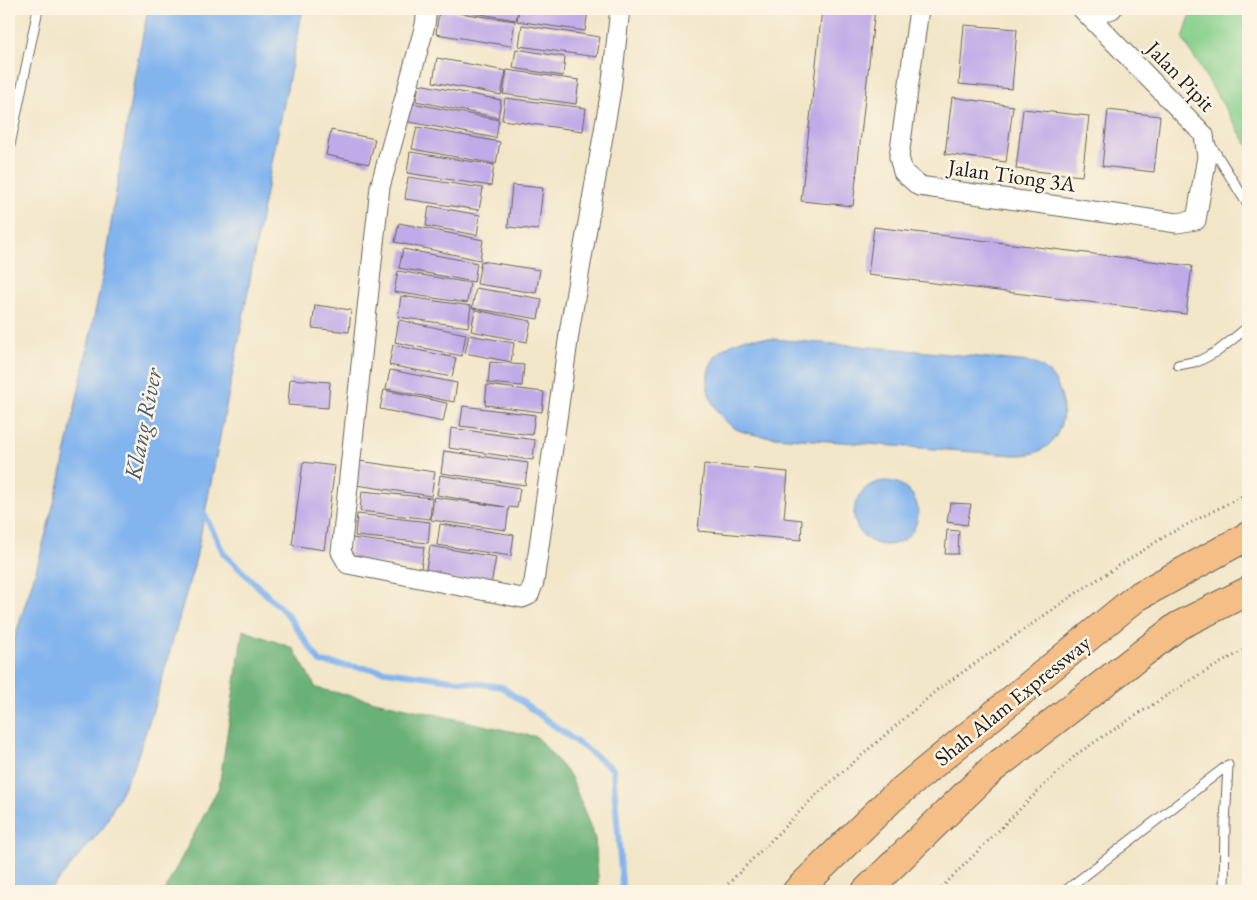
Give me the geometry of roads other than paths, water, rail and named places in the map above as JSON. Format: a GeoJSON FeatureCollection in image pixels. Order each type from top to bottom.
{"type":"FeatureCollection","features":[{"type":"Feature","properties":{"kind":"highway","name":"Shah Alam Expressway"},"geometry":{"type":"LineString","coordinates":[[797,891],[890,800],[1137,597],[1248,536]]}},
{"type":"Feature","properties":{"kind":"highway","name":"Shah Alam Expressway"},"geometry":{"type":"LineString","coordinates":[[866,891],[991,770],[1178,626],[1248,591]]}},
{"type":"Feature","properties":{"kind":"street"},"geometry":{"type":"LineString","coordinates":[[427,9],[425,25],[380,187],[341,552],[348,564],[522,598],[529,595],[534,582],[570,327],[609,99],[620,9]]}},
{"type":"Feature","properties":{"kind":"street","name":"Jalan Tiong 3A"},"geometry":{"type":"LineString","coordinates":[[919,9],[899,156],[903,172],[919,186],[1177,223],[1196,220],[1207,157],[1204,134]]}},
{"type":"Feature","properties":{"kind":"street"},"geometry":{"type":"LineString","coordinates":[[1086,13],[1112,9]]}},
{"type":"Feature","properties":{"kind":"street","name":"Jalan Pipit"},"geometry":{"type":"LineString","coordinates":[[1086,13],[1204,134]]}},
{"type":"Feature","properties":{"kind":"lane"},"geometry":{"type":"LineString","coordinates":[[9,150],[38,9]]}},
{"type":"Feature","properties":{"kind":"lane"},"geometry":{"type":"LineString","coordinates":[[1204,134],[1248,205]]}},
{"type":"Feature","properties":{"kind":"lane"},"geometry":{"type":"LineString","coordinates":[[1178,365],[1199,361],[1218,352],[1248,327]]}},
{"type":"Feature","properties":{"kind":"lane"},"geometry":{"type":"LineString","coordinates":[[1065,891],[1228,765],[1224,891]]}},
{"type":"Feature","properties":{"kind":"water","name":"Klang River"},"geometry":{"type":"Polygon","coordinates":[[[148,9],[303,9],[196,558],[156,701],[135,764],[103,828],[49,891],[9,891],[9,656],[37,567],[59,484],[102,279],[135,74],[148,9]]]}},
{"type":"Feature","properties":{"kind":"water"},"geometry":{"type":"Polygon","coordinates":[[[746,338],[897,349],[1030,362],[1046,370],[1057,384],[1063,408],[1062,421],[1058,432],[1042,450],[1022,455],[762,436],[741,431],[730,425],[717,410],[712,401],[707,383],[711,365],[716,356],[730,345],[746,338]]]}},
{"type":"Feature","properties":{"kind":"water"},"geometry":{"type":"Polygon","coordinates":[[[886,481],[904,486],[909,490],[913,495],[918,513],[913,531],[909,536],[904,540],[886,545],[868,540],[863,536],[859,531],[854,513],[859,495],[863,490],[868,486],[886,481]]]}},
{"type":"Feature","properties":{"kind":"waterway"},"geometry":{"type":"LineString","coordinates":[[198,510],[205,515],[224,554],[287,614],[320,662],[502,687],[613,769],[621,891]]}}]}
